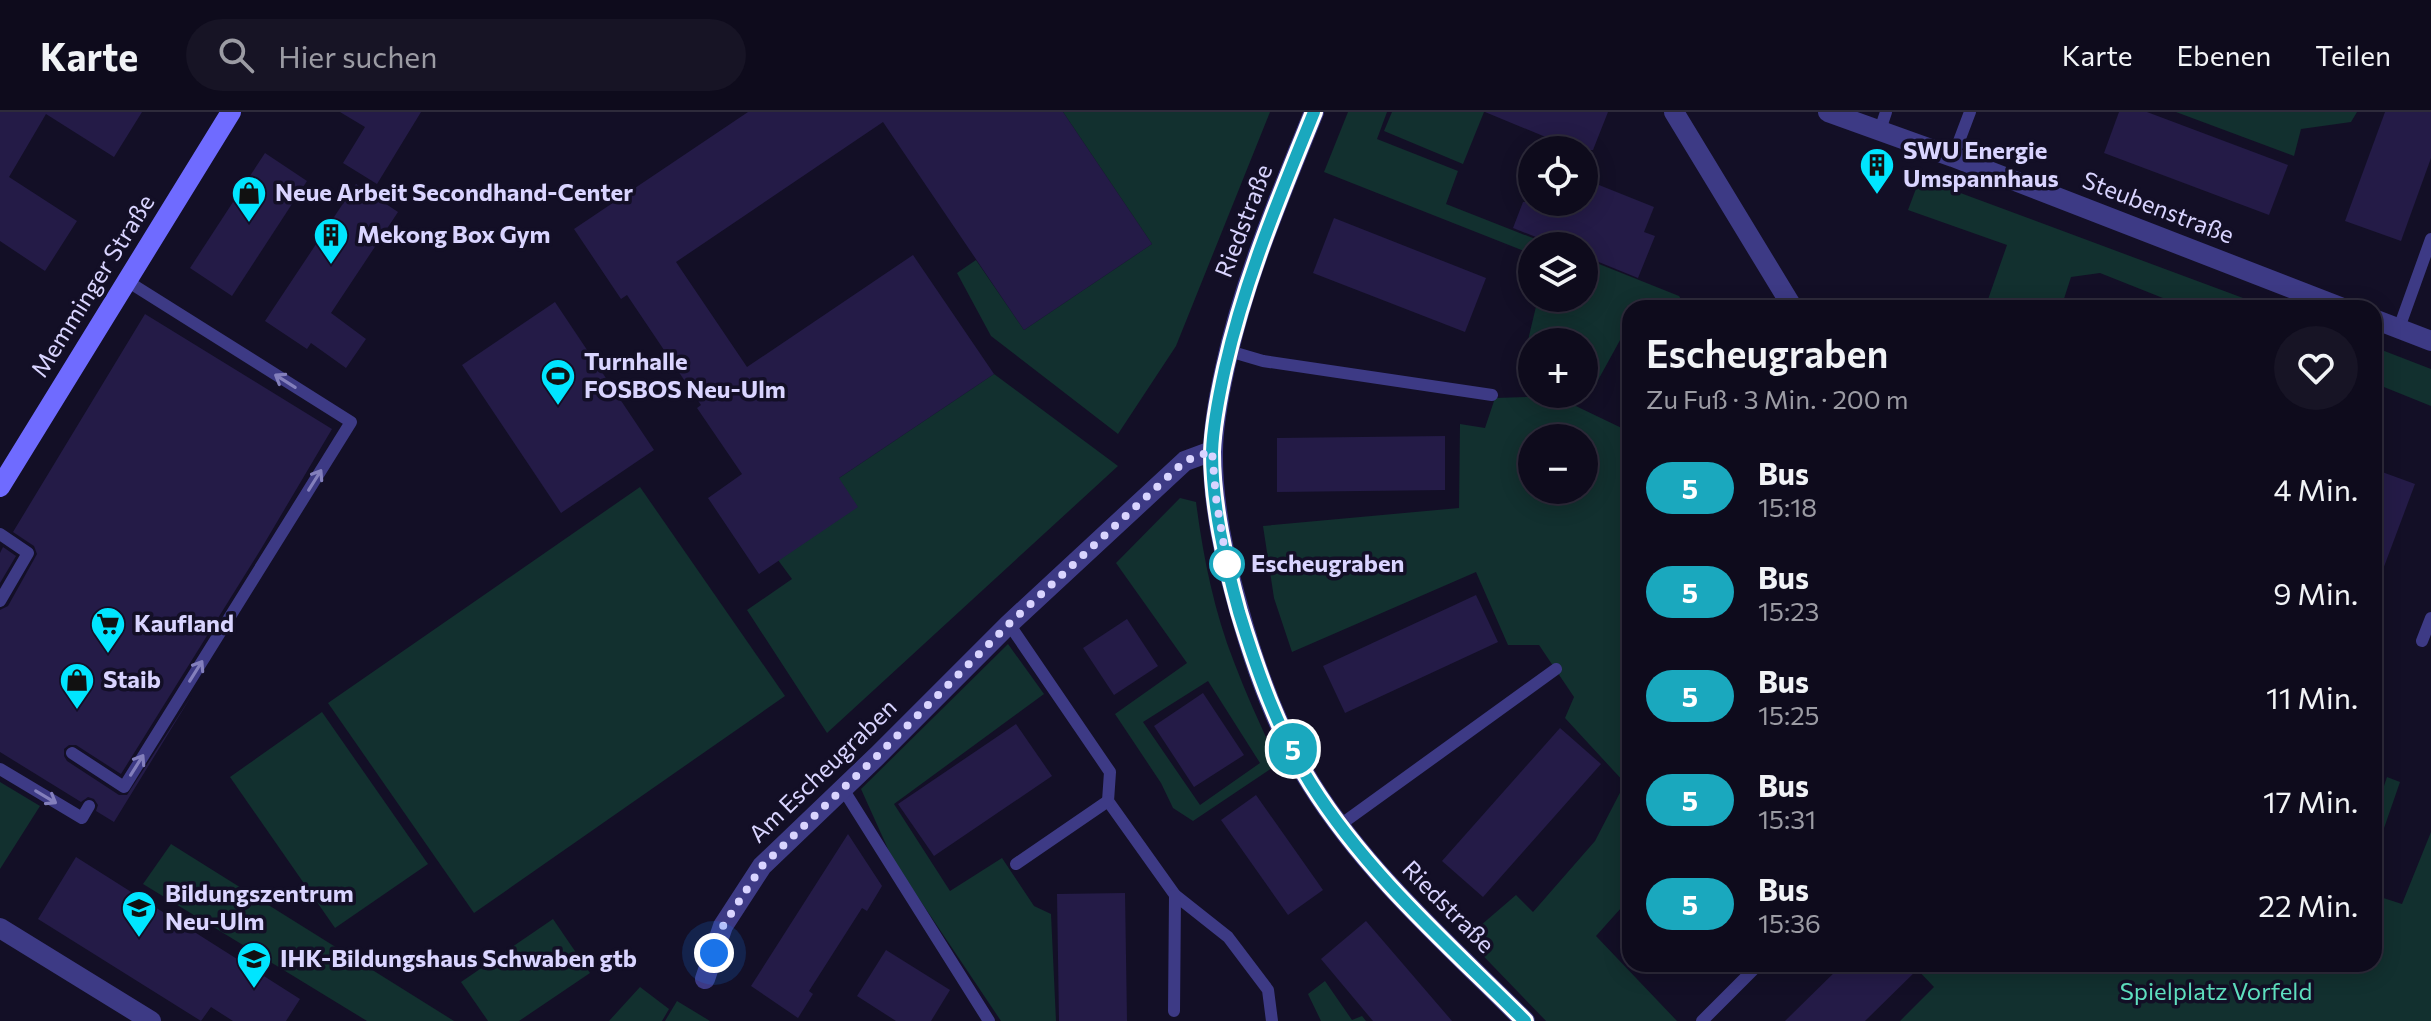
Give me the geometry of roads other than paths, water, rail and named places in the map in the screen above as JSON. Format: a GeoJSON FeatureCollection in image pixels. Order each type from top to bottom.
{"type":"FeatureCollection","features":[{"type":"Feature","properties":{"kind":"main road","name":"Memminger Straße"},"geometry":{"type":"LineString","coordinates":[[0,487],[231,112]]}},
{"type":"Feature","properties":{"kind":"street","name":"Riedstraße"},"geometry":{"type":"LineString","coordinates":[[1314,112],[1251,273],[1218,401],[1212,451],[1226,558],[1255,666],[1310,783],[1394,891],[1525,1021]]}},
{"type":"Feature","properties":{"kind":"street"},"geometry":{"type":"LineString","coordinates":[[1674,112],[1788,300]]}},
{"type":"Feature","properties":{"kind":"street","name":"Steubenstraße"},"geometry":{"type":"LineString","coordinates":[[1828,112],[1883,121],[1953,157],[2322,300]]}},
{"type":"Feature","properties":{"kind":"street"},"geometry":{"type":"LineString","coordinates":[[2382,322],[2431,341]]}},
{"type":"Feature","properties":{"kind":"street","name":"Am Escheugraben"},"geometry":{"type":"LineString","coordinates":[[705,979],[723,926],[762,866],[1009,624],[1185,461],[1212,451]]}},
{"type":"Feature","properties":{"kind":"street"},"geometry":{"type":"LineString","coordinates":[[0,928],[151,1021]]}},
{"type":"Feature","properties":{"kind":"lane"},"geometry":{"type":"LineString","coordinates":[[1953,157],[1970,112]]}},
{"type":"Feature","properties":{"kind":"lane"},"geometry":{"type":"LineString","coordinates":[[2399,328],[2431,239]]}},
{"type":"Feature","properties":{"kind":"lane"},"geometry":{"type":"LineString","coordinates":[[72,753],[124,787],[351,422],[127,281]]}},
{"type":"Feature","properties":{"kind":"lane"},"geometry":{"type":"LineString","coordinates":[[1229,351],[1263,361],[1492,395]]}},
{"type":"Feature","properties":{"kind":"lane"},"geometry":{"type":"LineString","coordinates":[[0,534],[28,553],[0,601]]}},
{"type":"Feature","properties":{"kind":"lane"},"geometry":{"type":"LineString","coordinates":[[2422,641],[2431,618]]}},
{"type":"Feature","properties":{"kind":"lane"},"geometry":{"type":"LineString","coordinates":[[1009,624],[1110,772],[1108,801],[1175,895],[1228,937],[1268,990],[1272,1021]]}},
{"type":"Feature","properties":{"kind":"lane"},"geometry":{"type":"LineString","coordinates":[[1340,825],[1556,669]]}},
{"type":"Feature","properties":{"kind":"lane"},"geometry":{"type":"LineString","coordinates":[[0,769],[82,818],[89,806]]}},
{"type":"Feature","properties":{"kind":"lane"},"geometry":{"type":"LineString","coordinates":[[843,789],[863,826],[989,1021]]}},
{"type":"Feature","properties":{"kind":"lane"},"geometry":{"type":"LineString","coordinates":[[1016,864],[1108,801]]}},
{"type":"Feature","properties":{"kind":"lane"},"geometry":{"type":"LineString","coordinates":[[1174,1011],[1175,895]]}},
{"type":"Feature","properties":{"kind":"lane"},"geometry":{"type":"LineString","coordinates":[[1702,1021],[1751,972]]}},
{"type":"Feature","properties":{"kind":"place","name":"SWU Energie Umspannhaus"},"geometry":{"type":"Point","coordinates":[1877,196]}},
{"type":"Feature","properties":{"kind":"place","name":"Neue Arbeit Secondhand-Center"},"geometry":{"type":"Point","coordinates":[249,224]}},
{"type":"Feature","properties":{"kind":"place","name":"Mekong Box Gym"},"geometry":{"type":"Point","coordinates":[331,266]}},
{"type":"Feature","properties":{"kind":"place","name":"Turnhalle FOSBOS Neu-Ulm"},"geometry":{"type":"Point","coordinates":[558,407]}},
{"type":"Feature","properties":{"kind":"place","name":"Escheugraben"},"geometry":{"type":"Point","coordinates":[1227,564]}},
{"type":"Feature","properties":{"kind":"place","name":"Kaufland"},"geometry":{"type":"Point","coordinates":[108,655]}},
{"type":"Feature","properties":{"kind":"place","name":"Staib"},"geometry":{"type":"Point","coordinates":[77,711]}},
{"type":"Feature","properties":{"kind":"place","name":"Bildungszentrum Neu-Ulm"},"geometry":{"type":"Point","coordinates":[139,939]}},
{"type":"Feature","properties":{"kind":"place","name":"IHK-Bildungshaus Schwaben gtb"},"geometry":{"type":"Point","coordinates":[254,990]}},
{"type":"Feature","properties":{"kind":"park label","name":"Spielplatz Vorfeld"},"geometry":{"type":"Point","coordinates":[2216,992]}}]}
